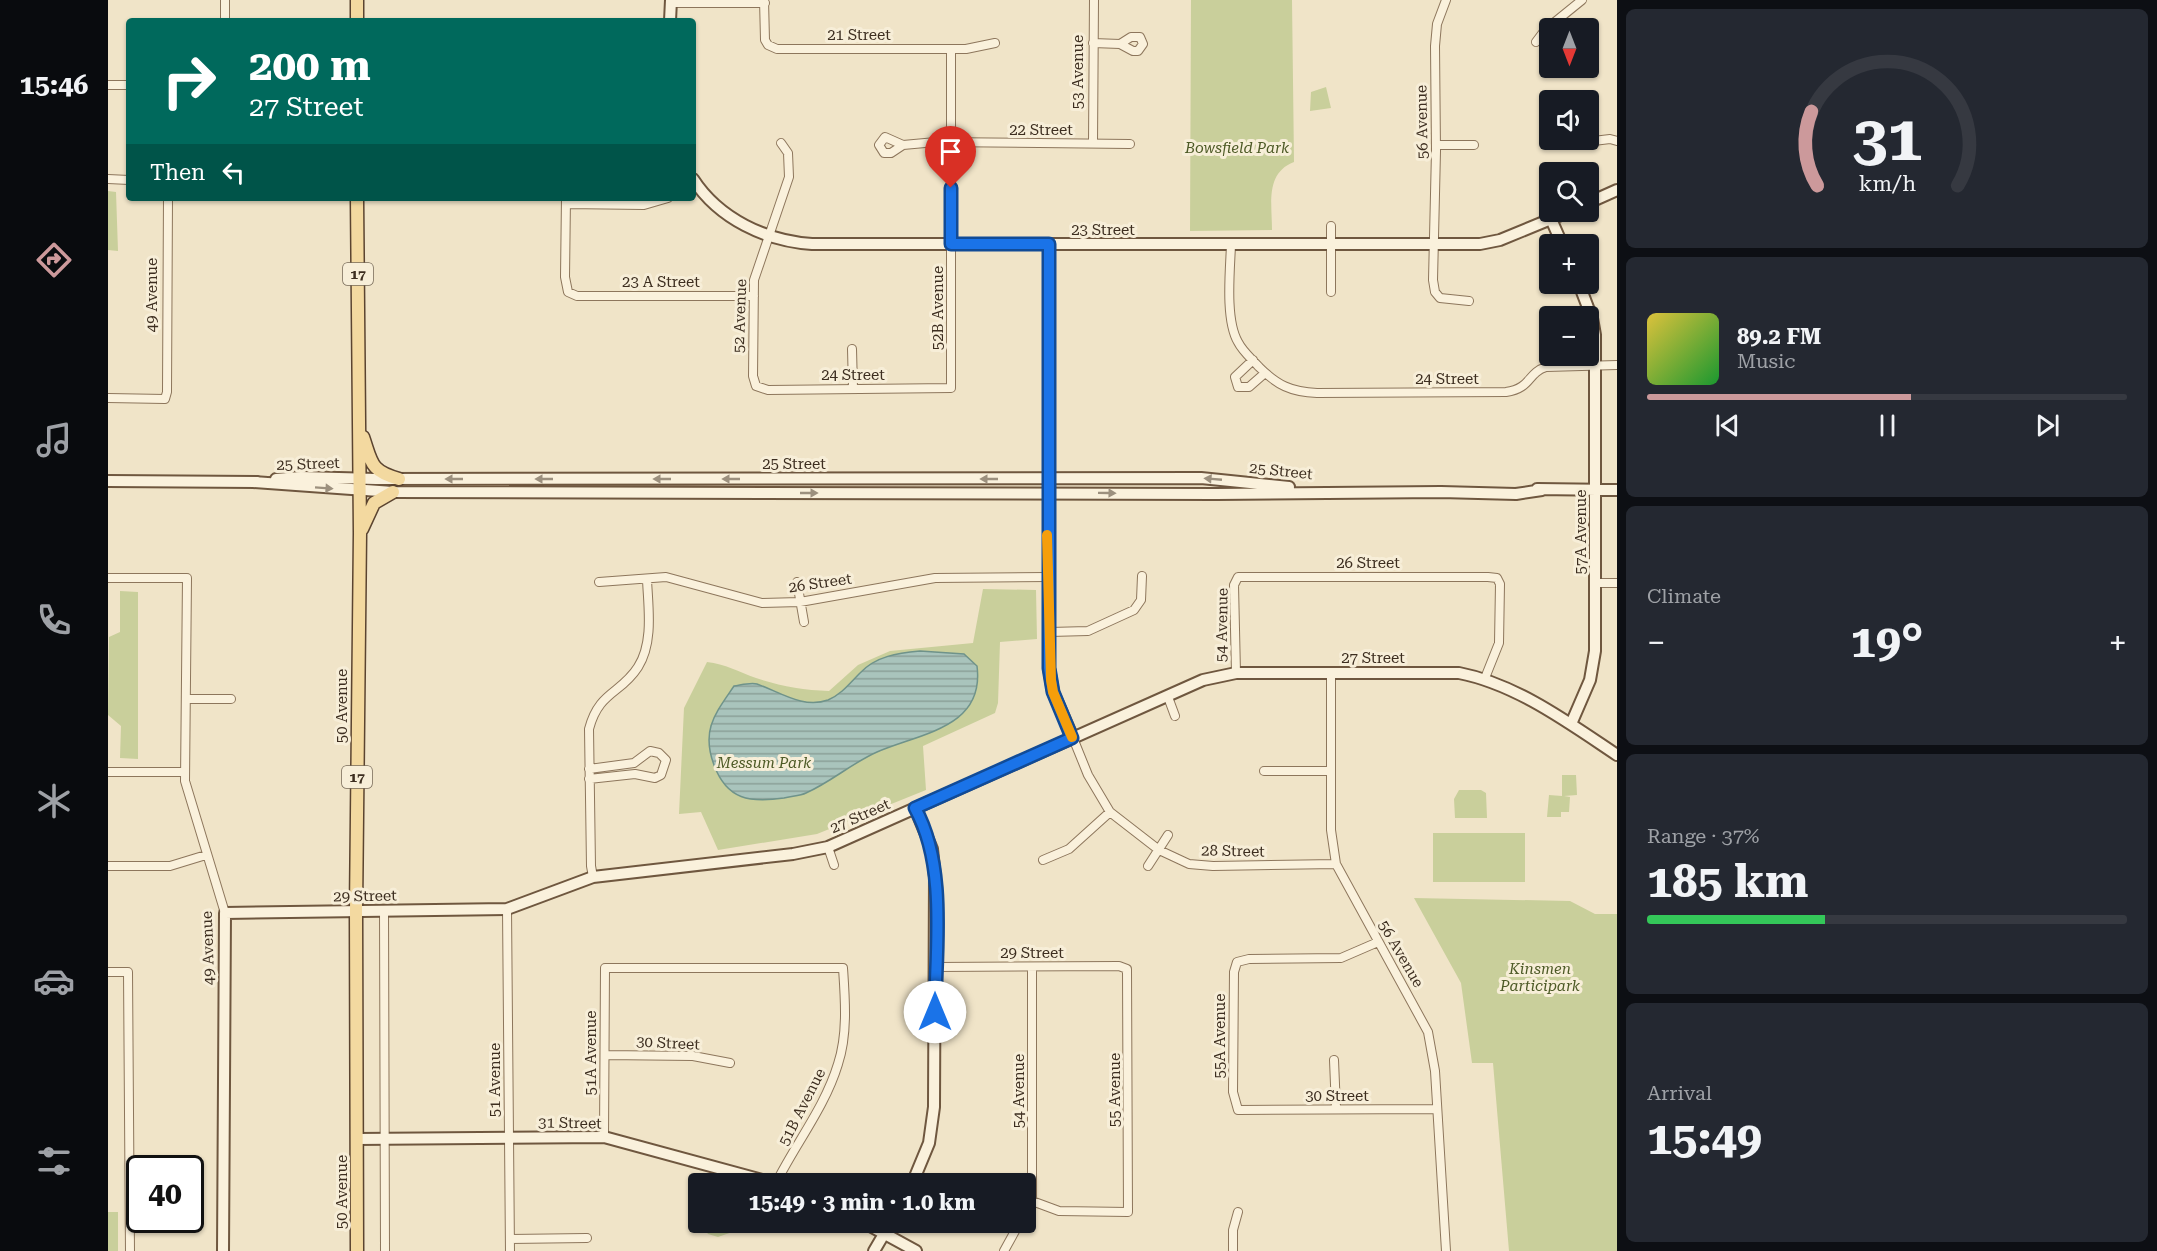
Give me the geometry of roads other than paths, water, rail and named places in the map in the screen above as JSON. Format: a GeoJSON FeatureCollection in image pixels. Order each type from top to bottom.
{"type":"FeatureCollection","features":[{"type":"Feature","properties":{"kind":"main road"},"geometry":{"type":"LineString","coordinates":[[357,0],[357,18]]}},
{"type":"Feature","properties":{"kind":"main road","name":"50 Avenue"},"geometry":{"type":"LineString","coordinates":[[357,201],[360,533],[356,910],[357,1251]]}},
{"type":"Feature","properties":{"kind":"main road"},"geometry":{"type":"LineString","coordinates":[[359,425],[372,466],[384,475],[399,479]]}},
{"type":"Feature","properties":{"kind":"main road"},"geometry":{"type":"LineString","coordinates":[[360,533],[374,503],[393,492]]}},
{"type":"Feature","properties":{"kind":"street"},"geometry":{"type":"LineString","coordinates":[[225,0],[225,18]]}},
{"type":"Feature","properties":{"kind":"street","name":"53 Avenue"},"geometry":{"type":"LineString","coordinates":[[1093,143],[1094,0]]}},
{"type":"Feature","properties":{"kind":"street","name":"56 Avenue"},"geometry":{"type":"LineString","coordinates":[[1446,0],[1435,34],[1435,292],[1447,301],[1469,301]]}},
{"type":"Feature","properties":{"kind":"street"},"geometry":{"type":"LineString","coordinates":[[1536,42],[1545,30],[1581,0]]}},
{"type":"Feature","properties":{"kind":"street"},"geometry":{"type":"LineString","coordinates":[[670,18],[671,1],[764,2]]}},
{"type":"Feature","properties":{"kind":"street","name":"21 Street"},"geometry":{"type":"LineString","coordinates":[[764,2],[765,40],[768,45],[777,49],[951,49],[983,48],[995,43]]}},
{"type":"Feature","properties":{"kind":"street"},"geometry":{"type":"LineString","coordinates":[[1093,43],[1120,44]]}},
{"type":"Feature","properties":{"kind":"street","name":"52B Avenue"},"geometry":{"type":"LineString","coordinates":[[951,49],[951,388]]}},
{"type":"Feature","properties":{"kind":"street"},"geometry":{"type":"LineString","coordinates":[[108,85],[126,85]]}},
{"type":"Feature","properties":{"kind":"street"},"geometry":{"type":"LineString","coordinates":[[1599,140],[1617,141]]}},
{"type":"Feature","properties":{"kind":"street","name":"52 Avenue"},"geometry":{"type":"LineString","coordinates":[[756,386],[753,376],[754,296],[757,266],[789,177],[788,153],[781,143]]}},
{"type":"Feature","properties":{"kind":"street","name":"22 Street"},"geometry":{"type":"LineString","coordinates":[[907,144],[918,147],[939,144],[1130,144]]}},
{"type":"Feature","properties":{"kind":"street"},"geometry":{"type":"LineString","coordinates":[[1436,145],[1474,145]]}},
{"type":"Feature","properties":{"kind":"street"},"geometry":{"type":"LineString","coordinates":[[108,179],[126,180]]}},
{"type":"Feature","properties":{"kind":"street"},"geometry":{"type":"LineString","coordinates":[[696,184],[729,216],[768,236]]}},
{"type":"Feature","properties":{"kind":"street"},"geometry":{"type":"LineString","coordinates":[[1599,198],[1617,190]]}},
{"type":"Feature","properties":{"kind":"street","name":"49 Avenue"},"geometry":{"type":"LineString","coordinates":[[108,398],[165,399],[167,392],[168,201]]}},
{"type":"Feature","properties":{"kind":"street"},"geometry":{"type":"LineString","coordinates":[[566,201],[644,205],[658,201]]}},
{"type":"Feature","properties":{"kind":"street","name":"23 A Street"},"geometry":{"type":"LineString","coordinates":[[566,201],[568,292],[577,296],[754,296]]}},
{"type":"Feature","properties":{"kind":"street","name":"23 Street"},"geometry":{"type":"LineString","coordinates":[[768,236],[812,244],[1434,245],[1491,242],[1543,222]]}},
{"type":"Feature","properties":{"kind":"street"},"geometry":{"type":"LineString","coordinates":[[1331,226],[1331,292]]}},
{"type":"Feature","properties":{"kind":"street"},"geometry":{"type":"LineString","coordinates":[[1043,860],[1069,849],[1110,812],[1088,775],[1072,738],[1053,692],[1049,668],[1049,244]]}},
{"type":"Feature","properties":{"kind":"street"},"geometry":{"type":"LineString","coordinates":[[1231,245],[1232,326],[1238,342],[1264,373],[1249,387],[1238,387],[1236,377],[1252,360]]}},
{"type":"Feature","properties":{"kind":"street"},"geometry":{"type":"LineString","coordinates":[[852,349],[853,388]]}},
{"type":"Feature","properties":{"kind":"street","name":"24 Street"},"geometry":{"type":"LineString","coordinates":[[1599,365],[1617,365]]}},
{"type":"Feature","properties":{"kind":"street","name":"24 Street"},"geometry":{"type":"LineString","coordinates":[[1264,373],[1290,390],[1317,393],[1506,392],[1523,388],[1541,369],[1553,366]]}},
{"type":"Feature","properties":{"kind":"street","name":"57A Avenue"},"geometry":{"type":"LineString","coordinates":[[1571,724],[1590,680],[1593,663],[1596,583],[1596,366]]}},
{"type":"Feature","properties":{"kind":"street","name":"24 Street"},"geometry":{"type":"LineString","coordinates":[[756,386],[768,390],[951,388]]}},
{"type":"Feature","properties":{"kind":"street","name":"25 Street"},"geometry":{"type":"LineString","coordinates":[[108,481],[253,482],[301,477],[393,492],[1441,492],[1496,487],[1542,490],[1617,490]]}},
{"type":"Feature","properties":{"kind":"street","name":"25 Street"},"geometry":{"type":"LineString","coordinates":[[360,485],[399,479],[1201,478],[1334,492]]}},
{"type":"Feature","properties":{"kind":"street"},"geometry":{"type":"LineString","coordinates":[[1050,632],[1088,631],[1134,610],[1141,600],[1142,576]]}},
{"type":"Feature","properties":{"kind":"street","name":"26 Street"},"geometry":{"type":"LineString","coordinates":[[598,582],[666,577],[688,581],[748,600],[800,602],[935,578],[1048,577]]}},
{"type":"Feature","properties":{"kind":"street","name":"26 Street"},"geometry":{"type":"LineString","coordinates":[[1238,577],[1497,578],[1500,584],[1499,643],[1485,678]]}},
{"type":"Feature","properties":{"kind":"street","name":"54 Avenue"},"geometry":{"type":"LineString","coordinates":[[1236,673],[1234,585],[1238,577]]}},
{"type":"Feature","properties":{"kind":"street","name":"49 Avenue"},"geometry":{"type":"LineString","coordinates":[[108,578],[187,578],[185,781],[225,913],[223,1251]]}},
{"type":"Feature","properties":{"kind":"street"},"geometry":{"type":"LineString","coordinates":[[593,877],[589,729],[594,711],[607,695],[638,667],[645,649],[648,632],[647,579]]}},
{"type":"Feature","properties":{"kind":"street"},"geometry":{"type":"LineString","coordinates":[[797,582],[804,622]]}},
{"type":"Feature","properties":{"kind":"street"},"geometry":{"type":"LineString","coordinates":[[1596,583],[1617,583]]}},
{"type":"Feature","properties":{"kind":"street","name":"27 Street"},"geometry":{"type":"LineString","coordinates":[[507,909],[593,877],[793,854],[828,847],[1203,680],[1236,673],[1459,673],[1485,678],[1571,724]]}},
{"type":"Feature","properties":{"kind":"street","name":"56 Avenue"},"geometry":{"type":"LineString","coordinates":[[1331,674],[1331,830],[1336,864],[1428,1032],[1435,1071],[1446,1251]]}},
{"type":"Feature","properties":{"kind":"street"},"geometry":{"type":"LineString","coordinates":[[598,688],[607,695]]}},
{"type":"Feature","properties":{"kind":"street"},"geometry":{"type":"LineString","coordinates":[[1168,697],[1175,716]]}},
{"type":"Feature","properties":{"kind":"street"},"geometry":{"type":"LineString","coordinates":[[187,699],[231,699]]}},
{"type":"Feature","properties":{"kind":"street"},"geometry":{"type":"LineString","coordinates":[[1571,724],[1617,755]]}},
{"type":"Feature","properties":{"kind":"street"},"geometry":{"type":"LineString","coordinates":[[589,769],[634,764],[650,751],[659,753],[666,760],[661,775],[655,778],[635,774],[589,779]]}},
{"type":"Feature","properties":{"kind":"street"},"geometry":{"type":"LineString","coordinates":[[634,764],[635,774]]}},
{"type":"Feature","properties":{"kind":"street"},"geometry":{"type":"LineString","coordinates":[[611,767],[613,778]]}},
{"type":"Feature","properties":{"kind":"street"},"geometry":{"type":"LineString","coordinates":[[1264,771],[1330,771]]}},
{"type":"Feature","properties":{"kind":"street"},"geometry":{"type":"LineString","coordinates":[[108,772],[185,772]]}},
{"type":"Feature","properties":{"kind":"street"},"geometry":{"type":"LineString","coordinates":[[915,808],[927,831],[933,858],[936,967],[934,1107],[929,1143],[917,1173]]}},
{"type":"Feature","properties":{"kind":"street","name":"28 Street"},"geometry":{"type":"LineString","coordinates":[[1110,812],[1159,850],[1189,864],[1213,866],[1336,864]]}},
{"type":"Feature","properties":{"kind":"street"},"geometry":{"type":"LineString","coordinates":[[1149,866],[1168,835]]}},
{"type":"Feature","properties":{"kind":"street","name":"27 Street"},"geometry":{"type":"LineString","coordinates":[[828,847],[834,865]]}},
{"type":"Feature","properties":{"kind":"street"},"geometry":{"type":"LineString","coordinates":[[108,866],[170,866],[206,855]]}},
{"type":"Feature","properties":{"kind":"street","name":"29 Street"},"geometry":{"type":"LineString","coordinates":[[225,913],[507,909]]}},
{"type":"Feature","properties":{"kind":"street","name":"51 Avenue"},"geometry":{"type":"LineString","coordinates":[[507,909],[510,1251]]}},
{"type":"Feature","properties":{"kind":"street"},"geometry":{"type":"LineString","coordinates":[[384,910],[385,1251]]}},
{"type":"Feature","properties":{"kind":"street","name":"55A Avenue"},"geometry":{"type":"LineString","coordinates":[[1238,1110],[1233,1092],[1234,972],[1237,962],[1249,959],[1341,958],[1378,942]]}},
{"type":"Feature","properties":{"kind":"street","name":"29 Street"},"geometry":{"type":"LineString","coordinates":[[936,967],[1119,966],[1127,969]]}},
{"type":"Feature","properties":{"kind":"street","name":"51A Avenue"},"geometry":{"type":"LineString","coordinates":[[604,1137],[605,968],[843,968]]}},
{"type":"Feature","properties":{"kind":"street","name":"51B Avenue"},"geometry":{"type":"LineString","coordinates":[[783,1173],[828,1091],[839,1063],[844,1014],[843,968]]}},
{"type":"Feature","properties":{"kind":"street","name":"54 Avenue"},"geometry":{"type":"LineString","coordinates":[[1032,968],[1032,1173]]}},
{"type":"Feature","properties":{"kind":"street","name":"55 Avenue"},"geometry":{"type":"LineString","coordinates":[[1036,1202],[1059,1211],[1128,1212],[1127,969]]}},
{"type":"Feature","properties":{"kind":"street"},"geometry":{"type":"LineString","coordinates":[[108,972],[128,972],[130,1251]]}},
{"type":"Feature","properties":{"kind":"street","name":"30 Street"},"geometry":{"type":"LineString","coordinates":[[605,1055],[693,1056],[730,1063]]}},
{"type":"Feature","properties":{"kind":"street"},"geometry":{"type":"LineString","coordinates":[[1334,1060],[1336,1109]]}},
{"type":"Feature","properties":{"kind":"street","name":"30 Street"},"geometry":{"type":"LineString","coordinates":[[1238,1110],[1437,1109]]}},
{"type":"Feature","properties":{"kind":"street","name":"31 Street"},"geometry":{"type":"LineString","coordinates":[[357,1138],[604,1137],[739,1173]]}},
{"type":"Feature","properties":{"kind":"street"},"geometry":{"type":"LineString","coordinates":[[1233,1251],[1233,1230],[1238,1212]]}},
{"type":"Feature","properties":{"kind":"street"},"geometry":{"type":"LineString","coordinates":[[874,1251],[884,1233],[916,1251]]}},
{"type":"Feature","properties":{"kind":"street"},"geometry":{"type":"LineString","coordinates":[[1004,1251],[1014,1233]]}},
{"type":"Feature","properties":{"kind":"street"},"geometry":{"type":"LineString","coordinates":[[510,1239],[587,1238]]}},
{"type":"Feature","properties":{"kind":"water"},"geometry":{"type":"Polygon","coordinates":[[[920,651],[964,654],[977,666],[977,687],[971,703],[946,725],[877,752],[801,795],[761,800],[750,799],[733,792],[719,777],[710,753],[710,732],[716,714],[734,686],[755,683],[801,701],[819,702],[838,695],[866,667],[880,659],[920,651]]]}},
{"type":"Feature","properties":{"kind":"park label","name":"Bowsfield Park"},"geometry":{"type":"Point","coordinates":[1237,148]}},
{"type":"Feature","properties":{"kind":"park label","name":"Messum Park"},"geometry":{"type":"Point","coordinates":[764,763]}},
{"type":"Feature","properties":{"kind":"park label","name":"Kinsmen Participark"},"geometry":{"type":"Point","coordinates":[1540,978]}}]}
